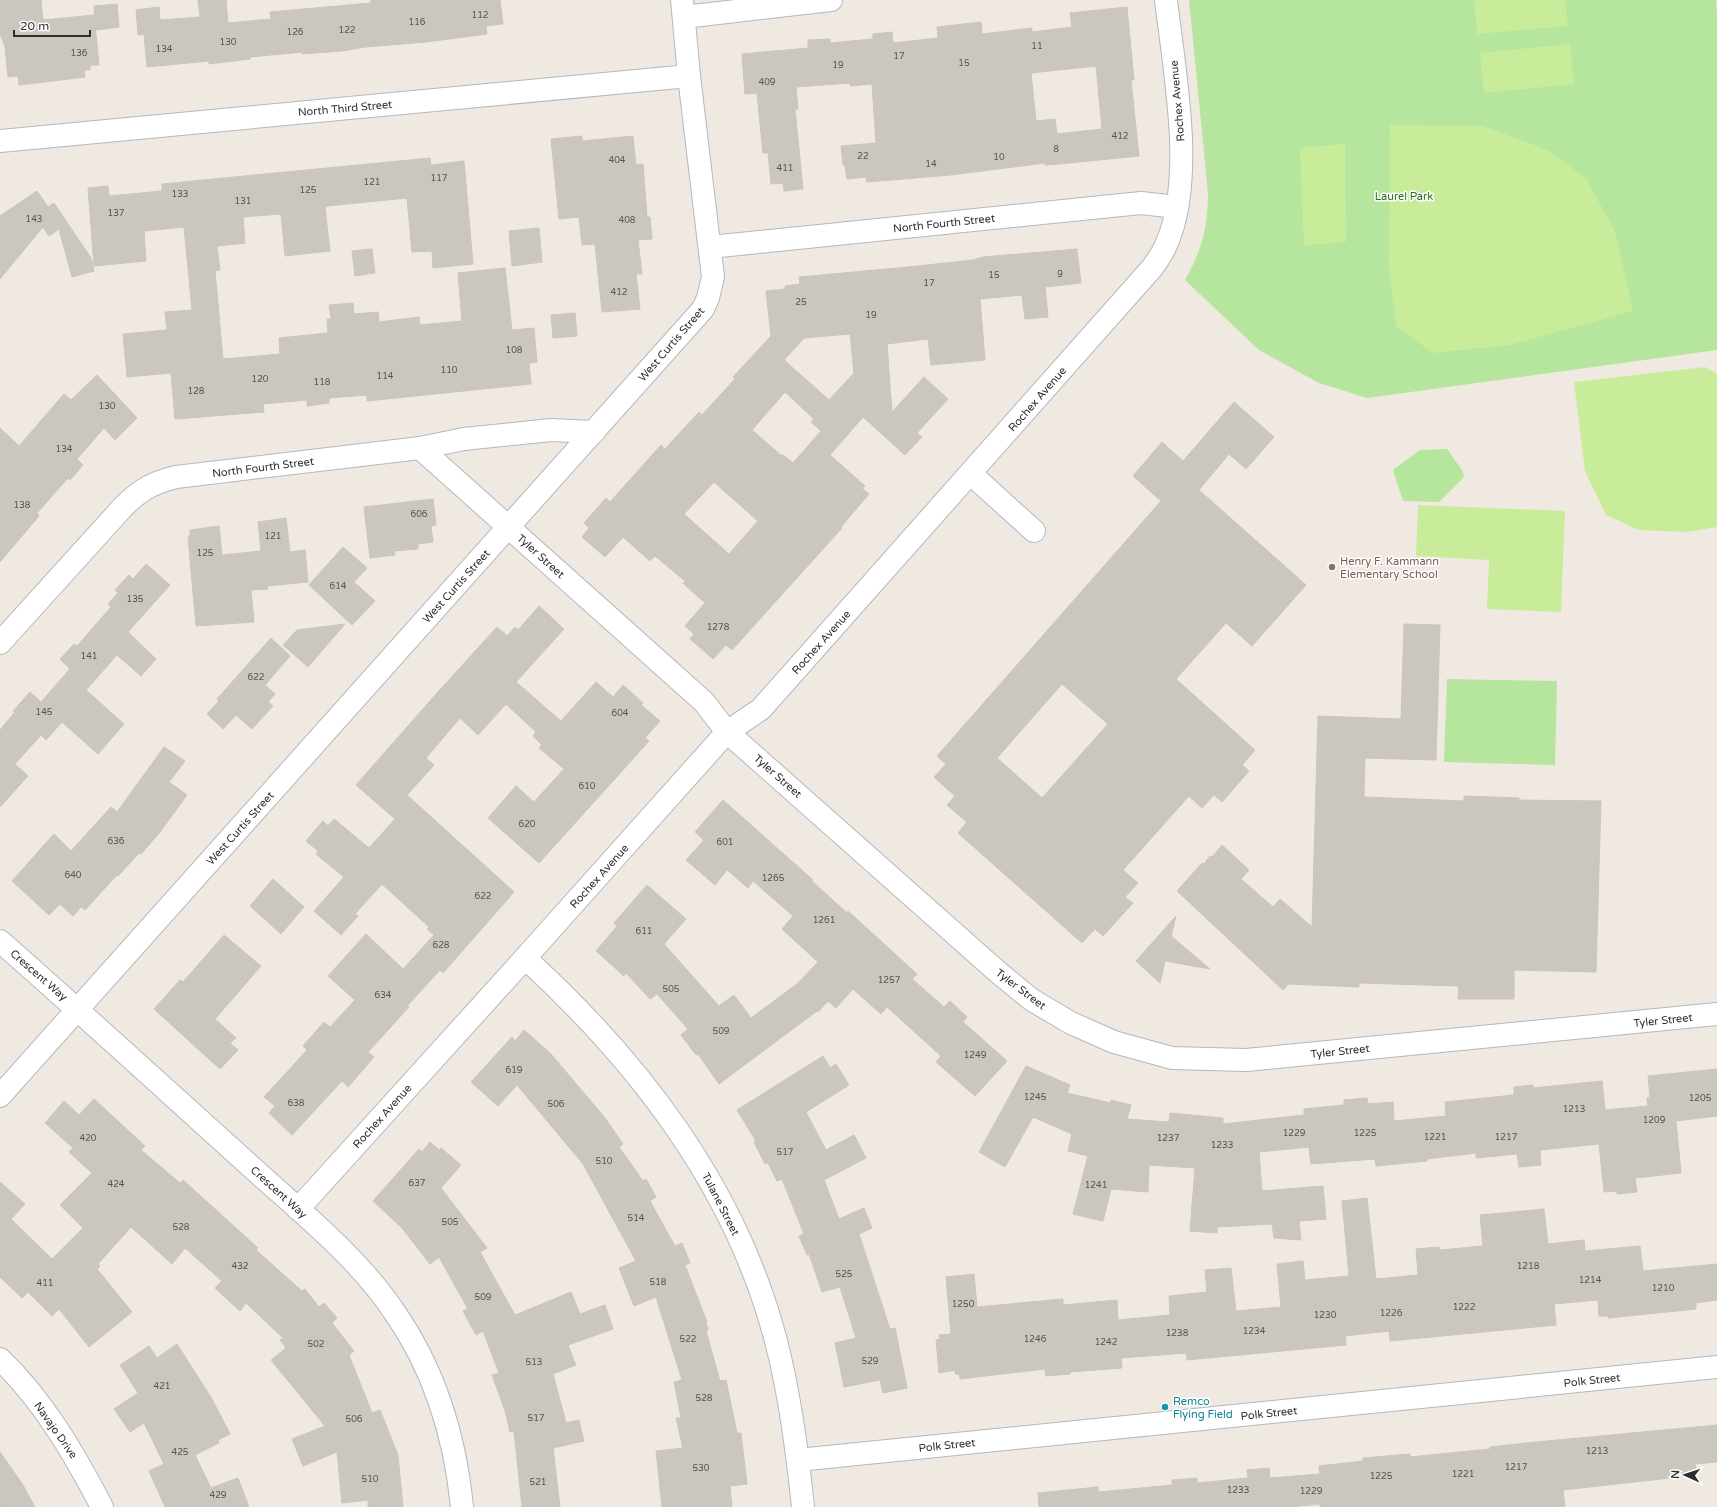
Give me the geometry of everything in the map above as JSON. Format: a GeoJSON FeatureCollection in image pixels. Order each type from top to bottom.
{"type":"FeatureCollection","features":[{"type":"Feature","properties":{"kind":"street"},"geometry":{"type":"LineString","coordinates":[[683,8],[832,0]]}},
{"type":"Feature","properties":{"kind":"street","name":"Rochex Avenue"},"geometry":{"type":"LineString","coordinates":[[298,1209],[526,958],[727,732],[761,709],[971,474],[1152,268],[1166,245],[1177,207],[1181,169],[1181,140],[1166,0]]}},
{"type":"Feature","properties":{"kind":"street","name":"West Curtis Street"},"geometry":{"type":"LineString","coordinates":[[0,1096],[703,309],[708,298],[713,277],[689,76],[683,8]]}},
{"type":"Feature","properties":{"kind":"street","name":"North Third Street"},"geometry":{"type":"LineString","coordinates":[[0,141],[689,76]]}},
{"type":"Feature","properties":{"kind":"street","name":"North Fourth Street"},"geometry":{"type":"LineString","coordinates":[[710,246],[1141,203],[1177,207]]}},
{"type":"Feature","properties":{"kind":"street","name":"North Fourth Street"},"geometry":{"type":"LineString","coordinates":[[0,643],[123,507],[138,493],[148,486],[160,481],[176,477],[420,448],[464,439],[551,430],[594,432]]}},
{"type":"Feature","properties":{"kind":"street","name":"Tyler Street"},"geometry":{"type":"LineString","coordinates":[[420,448],[704,702],[727,732],[999,973],[1032,1000],[1071,1023],[1114,1042],[1172,1058],[1246,1060],[1717,1014]]}},
{"type":"Feature","properties":{"kind":"street"},"geometry":{"type":"LineString","coordinates":[[971,474],[1034,531]]}},
{"type":"Feature","properties":{"kind":"street","name":"Crescent Way"},"geometry":{"type":"LineString","coordinates":[[0,941],[298,1209],[355,1263],[378,1289],[397,1315],[420,1354],[435,1388],[446,1418],[456,1465],[462,1507]]}},
{"type":"Feature","properties":{"kind":"street","name":"Tulane Street"},"geometry":{"type":"LineString","coordinates":[[526,958],[594,1026],[637,1074],[695,1155],[716,1193],[740,1241],[766,1308],[784,1375],[798,1460],[803,1507]]}},
{"type":"Feature","properties":{"kind":"street","name":"Navajo Drive"},"geometry":{"type":"LineString","coordinates":[[0,1359],[30,1393],[54,1424],[74,1454],[102,1507]]}},
{"type":"Feature","properties":{"kind":"street","name":"Polk Street"},"geometry":{"type":"LineString","coordinates":[[798,1460],[1717,1367]]}},
{"type":"Feature","properties":{"kind":"green space","name":"Laurel Park"},"geometry":{"type":"Polygon","coordinates":[[[1189,0],[1716,0],[1717,350],[1367,398],[1319,383],[1259,350],[1185,280],[1200,248],[1205,228],[1208,205],[1189,0]]]}},
{"type":"Feature","properties":{"kind":"green space"},"geometry":{"type":"Polygon","coordinates":[[[1474,0],[1565,0],[1568,26],[1477,34],[1474,0]]]}},
{"type":"Feature","properties":{"kind":"green space"},"geometry":{"type":"Polygon","coordinates":[[[1570,44],[1574,84],[1484,93],[1480,53],[1570,44]]]}},
{"type":"Feature","properties":{"kind":"green space"},"geometry":{"type":"Polygon","coordinates":[[[1390,125],[1483,126],[1550,151],[1586,178],[1615,232],[1633,311],[1509,345],[1433,353],[1396,326],[1389,266],[1390,125]]]}},
{"type":"Feature","properties":{"kind":"green space"},"geometry":{"type":"Polygon","coordinates":[[[1345,144],[1346,242],[1304,245],[1300,148],[1345,144]]]}},
{"type":"Feature","properties":{"kind":"green space"},"geometry":{"type":"Polygon","coordinates":[[[1705,367],[1717,374],[1717,527],[1686,532],[1639,530],[1606,515],[1585,471],[1574,382],[1705,367]]]}},
{"type":"Feature","properties":{"kind":"green space"},"geometry":{"type":"Polygon","coordinates":[[[1447,449],[1462,470],[1464,477],[1439,502],[1403,501],[1393,470],[1420,450],[1447,449]]]}},
{"type":"Feature","properties":{"kind":"green space"},"geometry":{"type":"Polygon","coordinates":[[[1418,505],[1565,511],[1561,612],[1487,609],[1489,560],[1416,556],[1418,505]]]}},
{"type":"Feature","properties":{"kind":"green space"},"geometry":{"type":"Polygon","coordinates":[[[1447,679],[1557,681],[1555,765],[1444,762],[1447,679]]]}},
{"type":"Feature","properties":{"kind":"building"},"geometry":{"type":"Polygon","coordinates":[[[0,0],[41,0],[43,20],[94,15],[99,65],[90,65],[90,70],[84,70],[85,77],[19,85],[18,76],[8,77],[5,46],[0,34],[0,0]]]}},
{"type":"Feature","properties":{"kind":"building"},"geometry":{"type":"Polygon","coordinates":[[[198,0],[226,0],[228,23],[271,19],[270,12],[371,3],[371,0],[500,0],[503,24],[486,26],[487,34],[426,42],[366,47],[342,51],[302,54],[303,52],[250,57],[250,59],[209,64],[209,61],[147,67],[144,34],[138,35],[136,10],[159,7],[160,20],[200,17],[198,0]]]}},
{"type":"Feature","properties":{"kind":"building"},"geometry":{"type":"Polygon","coordinates":[[[117,4],[119,27],[96,30],[94,6],[117,4]]]}},
{"type":"Feature","properties":{"kind":"building"},"geometry":{"type":"Polygon","coordinates":[[[1127,7],[1134,80],[1131,80],[1139,156],[1059,164],[1045,165],[1045,163],[951,175],[867,182],[866,177],[847,179],[845,165],[843,165],[841,146],[876,143],[872,84],[850,86],[850,83],[796,87],[798,109],[795,109],[803,189],[784,191],[783,183],[771,184],[768,153],[763,153],[757,93],[745,94],[742,54],[808,48],[808,40],[830,39],[830,43],[873,39],[873,34],[892,32],[893,43],[938,38],[937,27],[981,22],[982,34],[1032,28],[1032,32],[1072,27],[1070,13],[1127,7]],[[1096,66],[1031,73],[1036,121],[1055,119],[1057,134],[1102,129],[1096,66]]]}},
{"type":"Feature","properties":{"kind":"building"},"geometry":{"type":"Polygon","coordinates":[[[582,136],[582,141],[633,136],[636,165],[643,164],[647,217],[650,217],[652,239],[638,240],[642,274],[636,274],[640,309],[602,312],[595,244],[582,245],[579,217],[559,219],[551,139],[582,136]]]}},
{"type":"Feature","properties":{"kind":"building"},"geometry":{"type":"Polygon","coordinates":[[[430,158],[431,165],[464,161],[473,264],[433,268],[432,251],[412,252],[407,198],[327,206],[325,208],[330,251],[285,256],[281,214],[243,217],[245,243],[217,246],[220,270],[215,271],[223,359],[280,354],[279,338],[328,333],[327,319],[331,319],[329,305],[353,303],[354,314],[378,312],[379,322],[419,317],[420,325],[462,321],[458,273],[505,268],[512,330],[534,328],[537,362],[529,363],[531,384],[367,401],[367,395],[329,398],[329,403],[307,406],[307,400],[263,404],[264,412],[175,419],[171,373],[127,377],[123,334],[167,330],[165,312],[192,310],[184,227],[144,231],[146,261],[94,266],[88,188],[108,186],[109,196],[162,191],[162,184],[430,158]]]}},
{"type":"Feature","properties":{"kind":"building"},"geometry":{"type":"Polygon","coordinates":[[[37,191],[48,207],[54,203],[91,258],[94,271],[72,277],[59,229],[49,236],[43,227],[0,279],[0,216],[37,191]]]}},
{"type":"Feature","properties":{"kind":"building"},"geometry":{"type":"Polygon","coordinates":[[[539,228],[542,262],[512,266],[509,231],[539,228]]]}},
{"type":"Feature","properties":{"kind":"building"},"geometry":{"type":"Polygon","coordinates":[[[372,249],[375,273],[355,276],[352,251],[372,249]]]}},
{"type":"Feature","properties":{"kind":"building"},"geometry":{"type":"Polygon","coordinates":[[[1077,249],[1081,283],[1045,287],[1048,317],[1025,319],[1022,295],[980,299],[985,360],[931,365],[928,339],[887,344],[892,412],[924,377],[948,399],[917,433],[922,437],[905,455],[863,417],[830,455],[865,486],[862,488],[869,494],[841,527],[842,528],[732,650],[726,645],[713,659],[690,639],[694,634],[685,626],[705,603],[683,583],[685,581],[655,556],[650,561],[623,537],[605,557],[582,537],[589,528],[584,523],[606,498],[610,502],[661,445],[665,449],[699,412],[702,415],[735,379],[733,377],[771,336],[766,291],[785,289],[785,286],[800,284],[799,277],[973,260],[983,257],[1077,249]],[[850,334],[804,338],[784,360],[829,400],[854,373],[850,334]],[[785,392],[752,430],[782,456],[783,455],[793,463],[821,431],[811,422],[814,419],[785,392]],[[714,482],[684,514],[729,554],[758,521],[714,482]]]}},
{"type":"Feature","properties":{"kind":"building"},"geometry":{"type":"Polygon","coordinates":[[[575,313],[577,336],[553,338],[551,315],[575,313]]]}},
{"type":"Feature","properties":{"kind":"building"},"geometry":{"type":"Polygon","coordinates":[[[97,375],[137,418],[115,440],[104,428],[77,459],[83,465],[70,480],[68,478],[37,513],[39,516],[0,562],[0,428],[19,446],[64,394],[71,400],[97,375]]]}},
{"type":"Feature","properties":{"kind":"building"},"geometry":{"type":"Polygon","coordinates":[[[1234,402],[1274,437],[1246,469],[1229,454],[1199,490],[1306,585],[1252,646],[1226,623],[1176,679],[1255,750],[1242,765],[1249,771],[1222,802],[1214,795],[1202,808],[1189,796],[1123,870],[1138,883],[1125,897],[1133,903],[1103,936],[1095,929],[1082,943],[958,833],[967,822],[947,805],[955,796],[934,777],[946,764],[937,756],[1161,501],[1133,476],[1162,442],[1183,461],[1234,402]],[[1062,684],[997,758],[1042,798],[1108,724],[1062,684]]]}},
{"type":"Feature","properties":{"kind":"building"},"geometry":{"type":"Polygon","coordinates":[[[433,499],[436,525],[431,526],[433,542],[418,544],[418,549],[394,551],[395,555],[370,558],[364,507],[433,499]]]}},
{"type":"Feature","properties":{"kind":"building"},"geometry":{"type":"Polygon","coordinates":[[[286,518],[290,552],[305,550],[308,582],[267,586],[268,589],[251,590],[254,622],[196,626],[188,537],[190,537],[190,530],[219,526],[222,555],[261,551],[258,522],[286,518]]]}},
{"type":"Feature","properties":{"kind":"building"},"geometry":{"type":"Polygon","coordinates":[[[343,547],[367,568],[354,582],[375,601],[352,625],[309,585],[343,547]]]}},
{"type":"Feature","properties":{"kind":"building"},"geometry":{"type":"Polygon","coordinates":[[[146,564],[170,585],[128,632],[156,659],[141,676],[117,655],[86,690],[124,724],[98,754],[62,722],[46,740],[41,735],[15,764],[28,776],[0,807],[0,730],[15,712],[13,711],[30,692],[41,702],[70,669],[60,659],[74,644],[77,646],[111,607],[108,604],[118,593],[115,590],[129,575],[133,579],[146,564]]]}},
{"type":"Feature","properties":{"kind":"building"},"geometry":{"type":"Polygon","coordinates":[[[539,606],[564,629],[516,682],[561,721],[596,682],[613,697],[623,685],[643,703],[641,705],[660,721],[645,738],[649,741],[539,863],[488,818],[516,786],[534,802],[564,769],[539,748],[542,745],[533,736],[536,732],[506,704],[478,735],[460,718],[426,758],[434,765],[407,795],[514,892],[443,973],[440,970],[407,1006],[409,1007],[368,1052],[374,1057],[348,1087],[342,1081],[292,1135],[269,1113],[275,1106],[264,1097],[307,1050],[303,1046],[324,1022],[330,1027],[355,1000],[328,976],[366,934],[403,969],[434,935],[427,929],[429,927],[382,884],[355,914],[358,916],[341,935],[314,911],[344,877],[316,854],[318,851],[306,841],[323,821],[328,826],[334,819],[369,848],[395,819],[356,785],[497,627],[507,636],[515,627],[518,630],[539,606]]]}},
{"type":"Feature","properties":{"kind":"building"},"geometry":{"type":"Polygon","coordinates":[[[345,624],[308,667],[283,645],[297,630],[345,624]]]}},
{"type":"Feature","properties":{"kind":"building"},"geometry":{"type":"Polygon","coordinates":[[[1404,624],[1440,625],[1436,760],[1365,758],[1364,797],[1464,801],[1464,796],[1519,798],[1519,800],[1601,801],[1596,972],[1514,970],[1514,999],[1458,999],[1459,986],[1359,983],[1359,987],[1288,984],[1283,990],[1177,891],[1202,863],[1204,864],[1210,856],[1212,857],[1222,845],[1249,870],[1241,879],[1273,907],[1280,899],[1312,927],[1318,716],[1401,719],[1404,624]]]}},
{"type":"Feature","properties":{"kind":"building"},"geometry":{"type":"Polygon","coordinates":[[[271,638],[290,656],[265,685],[275,694],[268,702],[273,706],[252,729],[236,715],[223,729],[207,714],[219,701],[217,699],[271,638]]]}},
{"type":"Feature","properties":{"kind":"building"},"geometry":{"type":"Polygon","coordinates":[[[164,747],[185,761],[169,782],[187,795],[160,832],[141,854],[139,853],[118,876],[117,875],[85,910],[81,907],[73,916],[60,904],[49,915],[12,881],[54,834],[71,851],[111,807],[117,812],[164,747]]]}},
{"type":"Feature","properties":{"kind":"building"},"geometry":{"type":"Polygon","coordinates":[[[723,800],[813,880],[812,881],[847,913],[848,911],[917,974],[912,979],[944,1007],[950,1001],[967,1017],[963,1022],[1007,1061],[975,1096],[936,1062],[941,1056],[887,1007],[881,1014],[853,989],[836,1008],[828,1001],[818,1012],[817,1011],[719,1084],[698,1054],[696,1055],[681,1035],[688,1029],[657,994],[650,999],[626,973],[624,976],[596,951],[617,926],[614,923],[647,885],[686,919],[664,944],[719,1006],[734,995],[751,1018],[797,984],[818,962],[782,929],[793,916],[753,881],[748,888],[727,870],[715,885],[686,860],[704,840],[695,832],[723,800]]]}},
{"type":"Feature","properties":{"kind":"building"},"geometry":{"type":"Polygon","coordinates":[[[273,879],[304,907],[281,934],[250,906],[273,879]]]}},
{"type":"Feature","properties":{"kind":"building"},"geometry":{"type":"Polygon","coordinates":[[[1176,916],[1171,936],[1210,969],[1165,961],[1160,983],[1136,961],[1176,916]]]}},
{"type":"Feature","properties":{"kind":"building"},"geometry":{"type":"Polygon","coordinates":[[[224,935],[261,966],[215,1019],[236,1038],[230,1043],[238,1050],[220,1069],[154,1009],[180,980],[183,982],[224,935]]]}},
{"type":"Feature","properties":{"kind":"building"},"geometry":{"type":"Polygon","coordinates":[[[524,1030],[551,1054],[605,1118],[623,1144],[619,1147],[643,1181],[646,1179],[656,1197],[650,1201],[675,1246],[682,1243],[690,1263],[685,1265],[707,1322],[708,1330],[706,1331],[720,1381],[726,1380],[737,1433],[741,1433],[747,1484],[730,1486],[732,1507],[662,1507],[656,1451],[683,1448],[676,1418],[681,1418],[674,1382],[682,1380],[656,1297],[634,1306],[619,1268],[636,1261],[583,1164],[517,1085],[498,1106],[471,1082],[512,1037],[515,1041],[524,1030]]]}},
{"type":"Feature","properties":{"kind":"building"},"geometry":{"type":"Polygon","coordinates":[[[823,1056],[830,1068],[836,1064],[849,1085],[806,1112],[826,1150],[854,1135],[866,1158],[824,1180],[839,1219],[864,1208],[872,1228],[859,1234],[890,1329],[895,1328],[907,1388],[883,1393],[880,1380],[844,1387],[835,1343],[856,1338],[840,1287],[822,1292],[809,1254],[807,1255],[799,1236],[804,1234],[782,1179],[777,1181],[768,1163],[765,1164],[754,1142],[756,1141],[737,1110],[823,1056]]]}},
{"type":"Feature","properties":{"kind":"building"},"geometry":{"type":"Polygon","coordinates":[[[1026,1066],[1070,1085],[1067,1093],[1111,1103],[1111,1100],[1131,1105],[1127,1119],[1169,1122],[1170,1113],[1223,1118],[1223,1124],[1304,1115],[1304,1109],[1344,1105],[1344,1100],[1367,1098],[1368,1104],[1393,1102],[1394,1121],[1446,1116],[1445,1102],[1514,1095],[1514,1087],[1533,1085],[1533,1088],[1602,1081],[1605,1110],[1648,1106],[1647,1098],[1650,1097],[1648,1076],[1717,1069],[1717,1116],[1676,1121],[1681,1173],[1635,1178],[1637,1192],[1617,1194],[1617,1191],[1604,1192],[1599,1144],[1540,1150],[1541,1165],[1519,1167],[1517,1154],[1476,1158],[1476,1153],[1427,1159],[1427,1161],[1376,1166],[1375,1159],[1311,1164],[1309,1147],[1259,1152],[1262,1191],[1323,1186],[1326,1219],[1299,1221],[1301,1240],[1274,1238],[1272,1224],[1217,1227],[1217,1233],[1190,1231],[1195,1168],[1149,1165],[1148,1192],[1111,1189],[1103,1221],[1073,1214],[1088,1156],[1068,1151],[1072,1134],[1033,1117],[1005,1167],[979,1152],[1026,1066]]]}},
{"type":"Feature","properties":{"kind":"building"},"geometry":{"type":"Polygon","coordinates":[[[94,1099],[145,1146],[141,1150],[180,1183],[183,1180],[258,1248],[256,1250],[302,1291],[305,1289],[319,1307],[324,1303],[337,1318],[332,1323],[354,1351],[349,1355],[372,1413],[380,1410],[398,1455],[403,1507],[368,1507],[368,1500],[342,1503],[337,1452],[303,1466],[292,1439],[325,1426],[271,1360],[286,1348],[280,1340],[283,1338],[246,1303],[240,1311],[215,1288],[222,1281],[185,1248],[172,1264],[131,1227],[98,1264],[100,1266],[97,1269],[132,1312],[89,1347],[59,1309],[52,1316],[28,1292],[22,1298],[0,1277],[0,1182],[25,1204],[11,1219],[52,1259],[83,1228],[60,1205],[92,1173],[69,1152],[73,1148],[45,1123],[64,1101],[79,1115],[94,1099]]]}},
{"type":"Feature","properties":{"kind":"building"},"geometry":{"type":"Polygon","coordinates":[[[430,1142],[439,1150],[441,1148],[461,1165],[441,1188],[487,1248],[480,1252],[515,1315],[571,1292],[580,1314],[605,1305],[613,1329],[568,1345],[576,1365],[553,1374],[566,1423],[579,1420],[584,1441],[553,1448],[560,1507],[522,1507],[514,1431],[510,1432],[505,1411],[492,1375],[499,1373],[483,1331],[476,1335],[463,1311],[468,1309],[439,1257],[430,1264],[402,1228],[373,1201],[419,1149],[422,1152],[430,1142]]]}},
{"type":"Feature","properties":{"kind":"building"},"geometry":{"type":"Polygon","coordinates":[[[1367,1198],[1376,1279],[1418,1275],[1416,1249],[1439,1247],[1440,1250],[1483,1246],[1480,1215],[1544,1209],[1548,1244],[1584,1240],[1585,1251],[1640,1246],[1643,1271],[1717,1264],[1717,1300],[1696,1303],[1696,1309],[1608,1318],[1608,1316],[1599,1316],[1598,1300],[1554,1304],[1556,1325],[1390,1341],[1389,1331],[1345,1336],[1346,1345],[1187,1360],[1186,1353],[1121,1358],[1122,1368],[1070,1372],[1070,1374],[1046,1376],[1045,1369],[960,1379],[959,1374],[955,1374],[955,1370],[939,1373],[936,1340],[940,1339],[939,1335],[951,1334],[946,1277],[974,1274],[977,1307],[1063,1299],[1063,1305],[1117,1300],[1118,1320],[1170,1315],[1169,1296],[1207,1292],[1205,1270],[1231,1268],[1236,1311],[1281,1307],[1277,1264],[1303,1261],[1305,1280],[1349,1276],[1342,1201],[1367,1198]]]}},
{"type":"Feature","properties":{"kind":"building"},"geometry":{"type":"Polygon","coordinates":[[[177,1344],[212,1399],[230,1434],[218,1440],[219,1443],[195,1455],[211,1488],[238,1478],[249,1507],[165,1507],[149,1471],[164,1464],[144,1423],[130,1432],[114,1409],[138,1393],[120,1365],[149,1346],[157,1358],[177,1344]]]}},
{"type":"Feature","properties":{"kind":"building"},"geometry":{"type":"Polygon","coordinates":[[[1717,1425],[1717,1462],[1695,1464],[1697,1475],[1563,1490],[1565,1507],[1320,1507],[1320,1504],[1290,1507],[1100,1507],[1099,1492],[1172,1485],[1172,1480],[1197,1478],[1197,1483],[1248,1478],[1247,1470],[1269,1468],[1270,1478],[1320,1474],[1319,1466],[1363,1461],[1363,1458],[1410,1454],[1410,1457],[1490,1449],[1490,1447],[1536,1442],[1717,1425]]]}},
{"type":"Feature","properties":{"kind":"building"},"geometry":{"type":"Polygon","coordinates":[[[0,1452],[23,1485],[35,1507],[0,1507],[0,1452]]]}},
{"type":"Feature","properties":{"kind":"building"},"geometry":{"type":"Polygon","coordinates":[[[1098,1487],[1099,1507],[1039,1507],[1038,1493],[1098,1487]]]}},
{"type":"Feature","properties":{"kind":"place","name":"Henry F. Kammann Elementary School"},"geometry":{"type":"Point","coordinates":[1332,567]}},
{"type":"Feature","properties":{"kind":"place","name":"Remco Flying Field"},"geometry":{"type":"Point","coordinates":[1165,1407]}}]}
